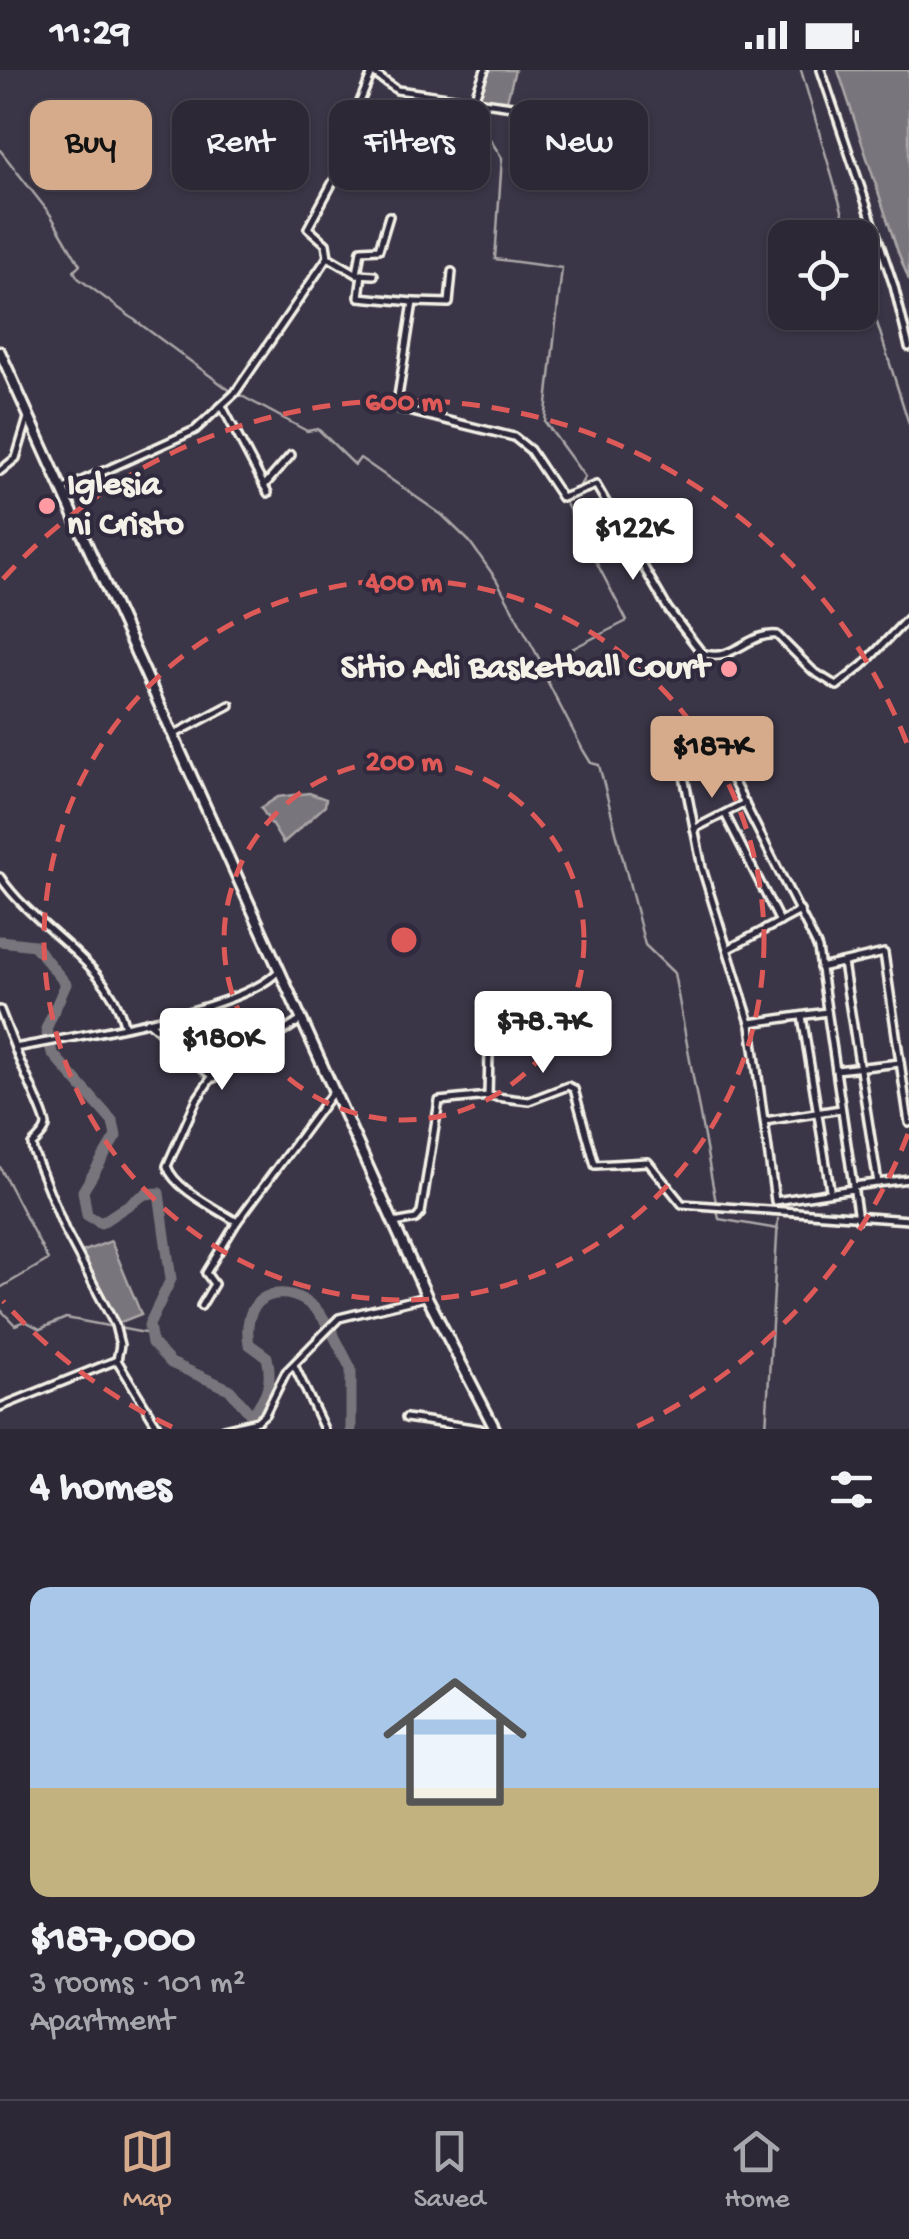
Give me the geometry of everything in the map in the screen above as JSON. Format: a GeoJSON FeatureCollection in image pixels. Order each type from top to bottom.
{"type":"FeatureCollection","features":[{"type":"Feature","properties":{"kind":"main road"},"geometry":{"type":"LineString","coordinates":[[0,352],[426,1297],[495,1429]]}},
{"type":"Feature","properties":{"kind":"street"},"geometry":{"type":"LineString","coordinates":[[471,100],[485,70]]}},
{"type":"Feature","properties":{"kind":"street"},"geometry":{"type":"LineString","coordinates":[[822,70],[894,286],[909,348]]}},
{"type":"Feature","properties":{"kind":"street"},"geometry":{"type":"LineString","coordinates":[[361,100],[370,72],[384,74],[397,90],[458,100]]}},
{"type":"Feature","properties":{"kind":"street"},"geometry":{"type":"LineString","coordinates":[[64,489],[195,430],[222,406],[328,257],[326,244],[308,228],[329,185]]}},
{"type":"Feature","properties":{"kind":"street"},"geometry":{"type":"LineString","coordinates":[[389,216],[379,249],[361,250],[358,297],[450,302],[452,272]]}},
{"type":"Feature","properties":{"kind":"street"},"geometry":{"type":"LineString","coordinates":[[328,257],[359,274],[374,275]]}},
{"type":"Feature","properties":{"kind":"street"},"geometry":{"type":"LineString","coordinates":[[413,302],[397,403],[400,409],[514,437],[530,450],[562,498],[596,485],[668,609],[702,653],[727,655],[755,636],[777,635],[813,671],[837,686],[863,666],[909,617]]}},
{"type":"Feature","properties":{"kind":"street"},"geometry":{"type":"LineString","coordinates":[[222,406],[268,494]]}},
{"type":"Feature","properties":{"kind":"street"},"geometry":{"type":"LineString","coordinates":[[0,472],[16,458],[29,415]]}},
{"type":"Feature","properties":{"kind":"street"},"geometry":{"type":"LineString","coordinates":[[264,486],[291,455]]}},
{"type":"Feature","properties":{"kind":"street"},"geometry":{"type":"LineString","coordinates":[[175,734],[230,705]]}},
{"type":"Feature","properties":{"kind":"street"},"geometry":{"type":"LineString","coordinates":[[858,1218],[853,1188],[841,1109],[836,1070],[816,944],[718,749],[687,764],[682,771],[694,830],[750,1023],[775,1201],[830,1189],[853,1188],[909,1178]]}},
{"type":"Feature","properties":{"kind":"street"},"geometry":{"type":"LineString","coordinates":[[694,830],[745,803]]}},
{"type":"Feature","properties":{"kind":"street"},"geometry":{"type":"LineString","coordinates":[[725,814],[780,922]]}},
{"type":"Feature","properties":{"kind":"street"},"geometry":{"type":"LineString","coordinates":[[0,877],[18,904],[84,963],[108,992],[124,1024]]}},
{"type":"Feature","properties":{"kind":"street"},"geometry":{"type":"LineString","coordinates":[[728,949],[800,911]]}},
{"type":"Feature","properties":{"kind":"street"},"geometry":{"type":"LineString","coordinates":[[820,968],[884,953],[909,1123]]}},
{"type":"Feature","properties":{"kind":"street"},"geometry":{"type":"LineString","coordinates":[[843,962],[878,1183]]}},
{"type":"Feature","properties":{"kind":"street"},"geometry":{"type":"LineString","coordinates":[[16,1047],[96,1034],[244,992],[277,974],[280,967]]}},
{"type":"Feature","properties":{"kind":"street"},"geometry":{"type":"LineString","coordinates":[[0,1010],[26,1085],[45,1121],[45,1131],[32,1145],[33,1152],[65,1230],[115,1324],[120,1337],[116,1360],[159,1429]]}},
{"type":"Feature","properties":{"kind":"street"},"geometry":{"type":"LineString","coordinates":[[488,1096],[490,1010]]}},
{"type":"Feature","properties":{"kind":"street"},"geometry":{"type":"LineString","coordinates":[[750,1023],[827,1012]]}},
{"type":"Feature","properties":{"kind":"street"},"geometry":{"type":"LineString","coordinates":[[802,1016],[830,1189]]}},
{"type":"Feature","properties":{"kind":"street"},"geometry":{"type":"LineString","coordinates":[[237,1222],[169,1173],[167,1166],[197,1099],[212,1077],[302,1018]]}},
{"type":"Feature","properties":{"kind":"street"},"geometry":{"type":"LineString","coordinates":[[148,1020],[212,1077]]}},
{"type":"Feature","properties":{"kind":"street"},"geometry":{"type":"LineString","coordinates":[[836,1070],[900,1063]]}},
{"type":"Feature","properties":{"kind":"street"},"geometry":{"type":"LineString","coordinates":[[394,1223],[416,1219],[420,1213],[438,1101],[488,1096],[529,1102],[570,1086],[594,1165],[648,1162],[680,1203],[728,1210],[909,1220]]}},
{"type":"Feature","properties":{"kind":"street"},"geometry":{"type":"LineString","coordinates":[[201,1306],[214,1284],[206,1273],[237,1222],[335,1090]]}},
{"type":"Feature","properties":{"kind":"street"},"geometry":{"type":"LineString","coordinates":[[764,1121],[841,1109]]}},
{"type":"Feature","properties":{"kind":"street"},"geometry":{"type":"LineString","coordinates":[[223,1429],[265,1414],[278,1383],[340,1318],[426,1297]]}},
{"type":"Feature","properties":{"kind":"street"},"geometry":{"type":"LineString","coordinates":[[0,1407],[116,1360]]}},
{"type":"Feature","properties":{"kind":"street"},"geometry":{"type":"LineString","coordinates":[[294,1365],[324,1429]]}},
{"type":"Feature","properties":{"kind":"street"},"geometry":{"type":"LineString","coordinates":[[406,1418],[480,1429]]}},
{"type":"Feature","properties":{"kind":"shaded area"},"geometry":{"type":"Polygon","coordinates":[[[489,70],[515,70],[507,100],[478,99],[489,70]]]}},
{"type":"Feature","properties":{"kind":"shaded area"},"geometry":{"type":"Polygon","coordinates":[[[838,70],[909,70],[909,280],[898,252],[838,70]]]}},
{"type":"Feature","properties":{"kind":"shaded area"},"geometry":{"type":"Polygon","coordinates":[[[309,793],[326,799],[325,806],[283,843],[261,808],[278,797],[309,793]]]}},
{"type":"Feature","properties":{"kind":"shaded area"},"geometry":{"type":"Polygon","coordinates":[[[111,1241],[141,1314],[116,1324],[79,1253],[111,1241]]]}},
{"type":"Feature","properties":{"kind":"waterway"},"geometry":{"type":"LineString","coordinates":[[480,70],[469,107],[502,158],[495,259],[562,268],[545,422],[585,477],[578,489]]}},
{"type":"Feature","properties":{"kind":"waterway"},"geometry":{"type":"LineString","coordinates":[[801,70],[845,220]]}},
{"type":"Feature","properties":{"kind":"waterway"},"geometry":{"type":"LineString","coordinates":[[0,150],[50,214],[80,265],[74,271],[78,278],[232,392]]}},
{"type":"Feature","properties":{"kind":"waterway"},"geometry":{"type":"LineString","coordinates":[[878,326],[909,424]]}},
{"type":"Feature","properties":{"kind":"waterway"},"geometry":{"type":"LineString","coordinates":[[238,394],[307,431],[318,429],[355,465],[360,458],[442,515],[470,542],[496,579],[583,750],[591,763],[599,765],[645,945],[674,973],[719,1219],[778,1229]]}},
{"type":"Feature","properties":{"kind":"waterway"},"geometry":{"type":"LineString","coordinates":[[542,664],[627,621],[564,500]]}},
{"type":"Feature","properties":{"kind":"waterway"},"geometry":{"type":"LineString","coordinates":[[0,941],[34,945],[66,984],[46,1029],[52,1053],[113,1122],[116,1136],[83,1191],[87,1215],[101,1223],[145,1194],[159,1193],[171,1279],[149,1325],[152,1343],[171,1363],[229,1389],[252,1416],[269,1382],[267,1357],[249,1344],[248,1323],[253,1308],[275,1294],[290,1295],[304,1300],[328,1326]]}},
{"type":"Feature","properties":{"kind":"waterway"},"geometry":{"type":"LineString","coordinates":[[0,1167],[48,1260],[0,1288]]}},
{"type":"Feature","properties":{"kind":"waterway"},"geometry":{"type":"LineString","coordinates":[[766,1429],[778,1219]]}},
{"type":"Feature","properties":{"kind":"waterway"},"geometry":{"type":"LineString","coordinates":[[0,1309],[15,1325],[25,1321],[40,1329],[66,1318],[150,1334]]}},
{"type":"Feature","properties":{"kind":"waterway"},"geometry":{"type":"LineString","coordinates":[[331,1330],[351,1369],[351,1429]]}},
{"type":"Feature","properties":{"kind":"place","name":"Iglesia ni Cristo"},"geometry":{"type":"Point","coordinates":[47,506]}},
{"type":"Feature","properties":{"kind":"place","name":"Sitio Acli Basketball Court"},"geometry":{"type":"Point","coordinates":[729,669]}}]}
